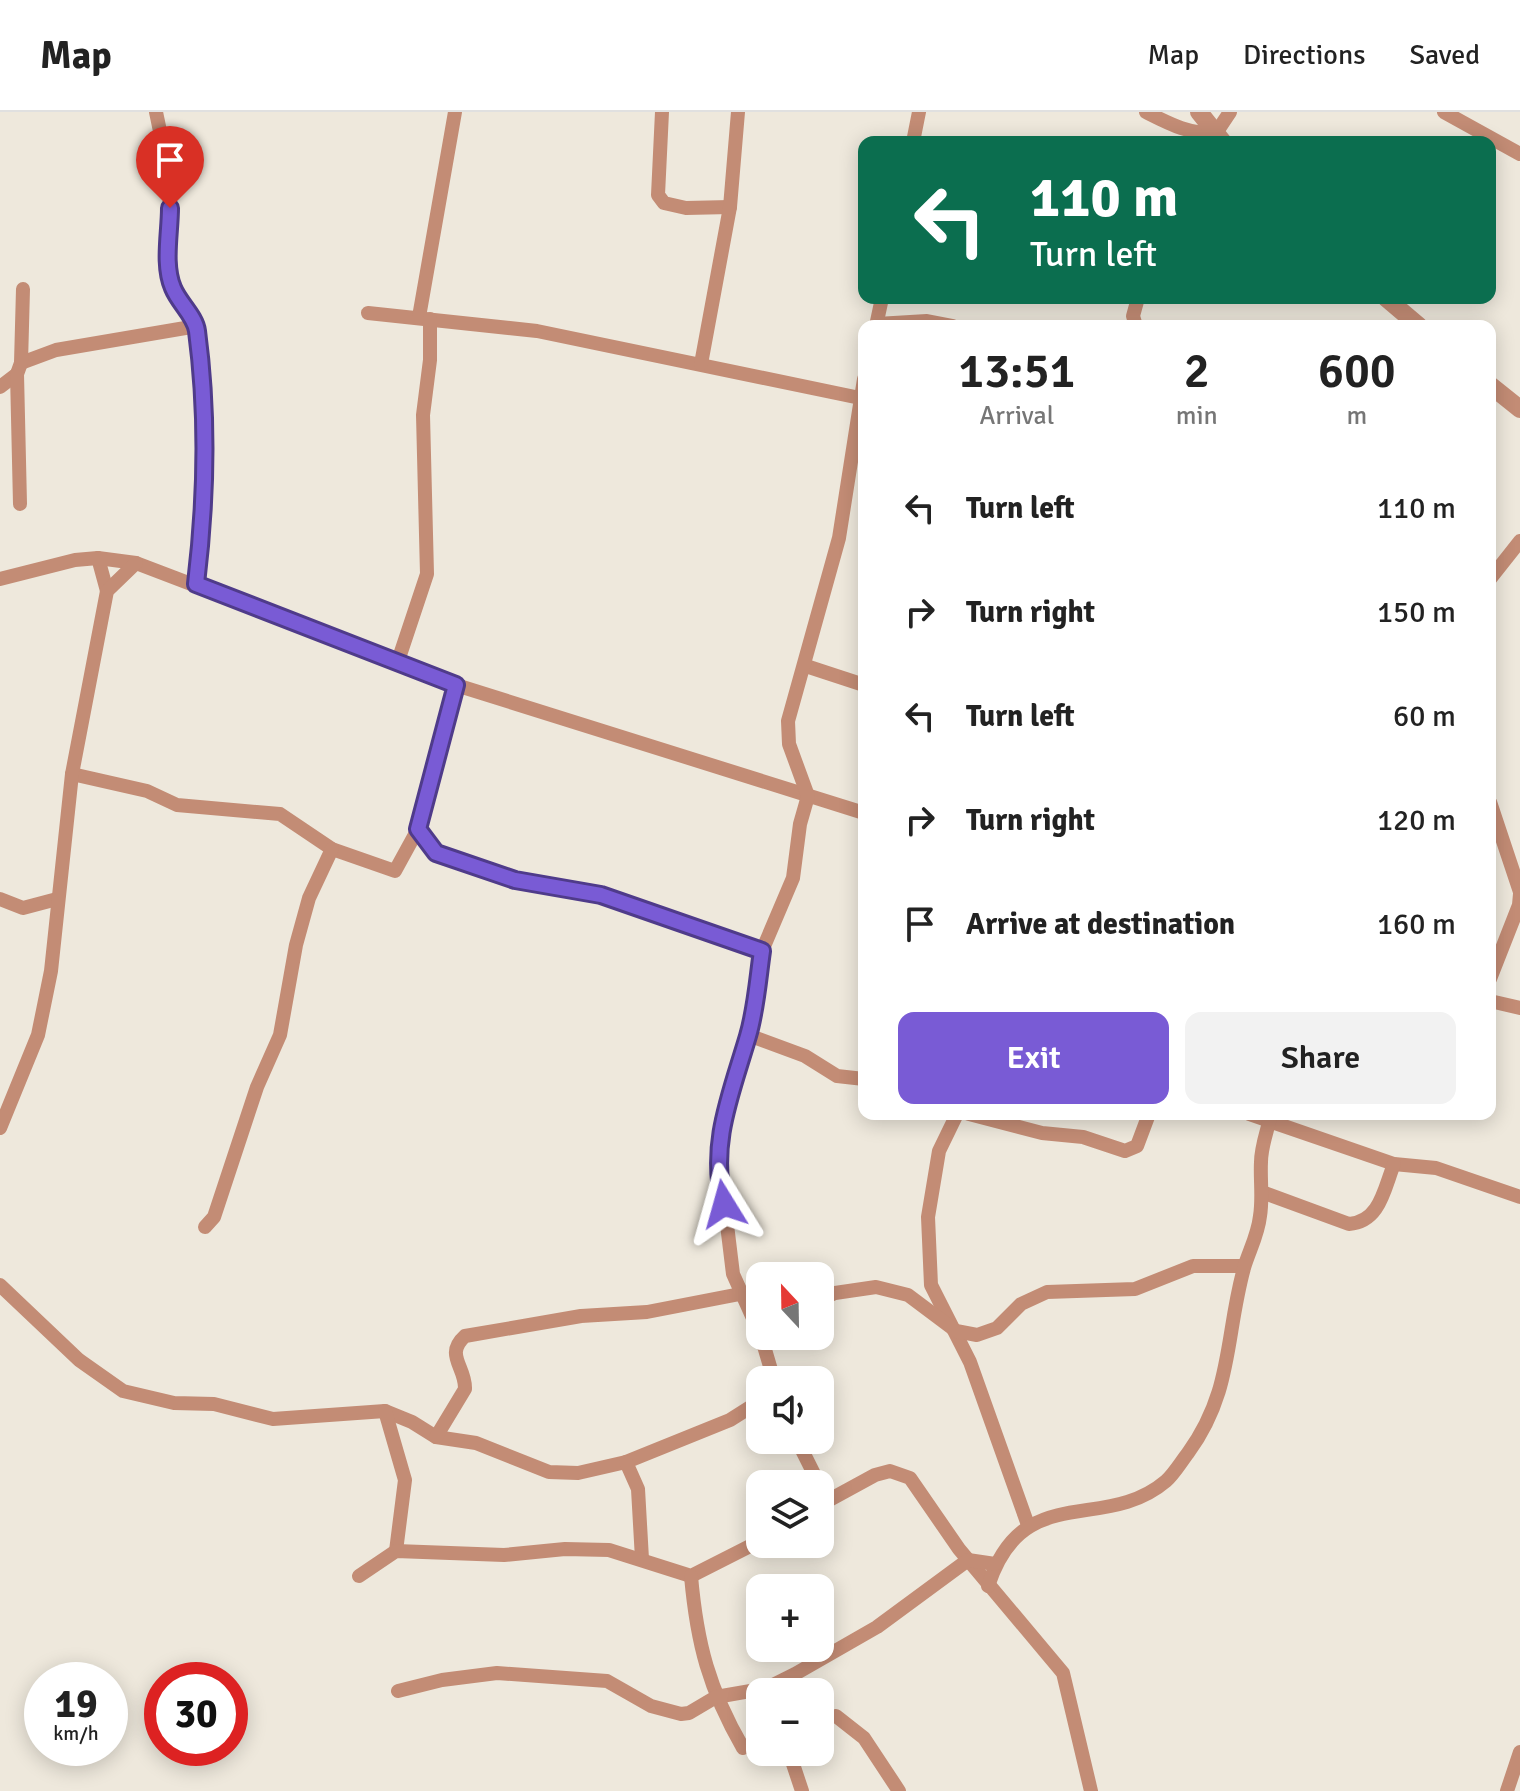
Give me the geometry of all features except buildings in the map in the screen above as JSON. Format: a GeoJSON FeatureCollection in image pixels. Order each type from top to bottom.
{"type":"FeatureCollection","features":[{"type":"Feature","properties":{"kind":"street"},"geometry":{"type":"LineString","coordinates":[[156,112],[170,179],[169,272],[172,287],[197,326],[204,455],[204,523],[196,584]]}},
{"type":"Feature","properties":{"kind":"street"},"geometry":{"type":"LineString","coordinates":[[398,661],[427,574],[423,415],[430,360],[425,318],[455,112]]}},
{"type":"Feature","properties":{"kind":"street"},"geometry":{"type":"LineString","coordinates":[[662,112],[658,195],[664,203],[686,208],[730,207]]}},
{"type":"Feature","properties":{"kind":"street"},"geometry":{"type":"LineString","coordinates":[[701,364],[730,207],[738,112]]}},
{"type":"Feature","properties":{"kind":"street"},"geometry":{"type":"LineString","coordinates":[[914,136],[919,112]]}},
{"type":"Feature","properties":{"kind":"street"},"geometry":{"type":"LineString","coordinates":[[1146,112],[1183,136]]}},
{"type":"Feature","properties":{"kind":"street"},"geometry":{"type":"LineString","coordinates":[[1199,112],[1218,136]]}},
{"type":"Feature","properties":{"kind":"street"},"geometry":{"type":"LineString","coordinates":[[1221,136],[1230,112]]}},
{"type":"Feature","properties":{"kind":"street"},"geometry":{"type":"LineString","coordinates":[[1444,112],[1487,136]]}},
{"type":"Feature","properties":{"kind":"street"},"geometry":{"type":"LineString","coordinates":[[1496,141],[1520,154]]}},
{"type":"Feature","properties":{"kind":"street"},"geometry":{"type":"LineString","coordinates":[[20,504],[19,368],[23,289]]}},
{"type":"Feature","properties":{"kind":"street"},"geometry":{"type":"LineString","coordinates":[[1393,304],[1412,320]]}},
{"type":"Feature","properties":{"kind":"street"},"geometry":{"type":"LineString","coordinates":[[368,313],[537,331],[858,398]]}},
{"type":"Feature","properties":{"kind":"street"},"geometry":{"type":"LineString","coordinates":[[0,387],[19,368],[56,350],[197,326]]}},
{"type":"Feature","properties":{"kind":"street"},"geometry":{"type":"LineString","coordinates":[[1496,388],[1518,401]]}},
{"type":"Feature","properties":{"kind":"street"},"geometry":{"type":"LineString","coordinates":[[746,1305],[733,1274],[719,1159],[721,1121],[748,1035],[762,951],[793,878],[800,824],[808,796],[789,744],[788,721],[806,666],[839,538],[858,411]]}},
{"type":"Feature","properties":{"kind":"street"},"geometry":{"type":"LineString","coordinates":[[1496,571],[1520,541]]}},
{"type":"Feature","properties":{"kind":"street"},"geometry":{"type":"LineString","coordinates":[[0,1128],[38,1035],[51,971],[72,774],[107,591],[98,558]]}},
{"type":"Feature","properties":{"kind":"street"},"geometry":{"type":"LineString","coordinates":[[0,579],[98,558],[136,563],[456,685],[858,811]]}},
{"type":"Feature","properties":{"kind":"street"},"geometry":{"type":"LineString","coordinates":[[107,591],[136,563]]}},
{"type":"Feature","properties":{"kind":"street"},"geometry":{"type":"LineString","coordinates":[[806,666],[858,683]]}},
{"type":"Feature","properties":{"kind":"street"},"geometry":{"type":"LineString","coordinates":[[72,774],[147,791],[177,805],[280,814],[332,849],[395,871],[418,829],[456,685]]}},
{"type":"Feature","properties":{"kind":"street"},"geometry":{"type":"LineString","coordinates":[[1496,820],[1520,893],[1519,905],[1496,964]]}},
{"type":"Feature","properties":{"kind":"street"},"geometry":{"type":"LineString","coordinates":[[418,829],[436,853],[515,880],[601,895],[762,951]]}},
{"type":"Feature","properties":{"kind":"street"},"geometry":{"type":"LineString","coordinates":[[205,1227],[214,1217],[257,1087],[280,1035],[296,945],[309,898],[332,849]]}},
{"type":"Feature","properties":{"kind":"street"},"geometry":{"type":"LineString","coordinates":[[0,899],[23,908],[57,899]]}},
{"type":"Feature","properties":{"kind":"street"},"geometry":{"type":"LineString","coordinates":[[1496,1002],[1520,1008]]}},
{"type":"Feature","properties":{"kind":"street"},"geometry":{"type":"LineString","coordinates":[[748,1035],[805,1056],[837,1076],[858,1078]]}},
{"type":"Feature","properties":{"kind":"street"},"geometry":{"type":"LineString","coordinates":[[954,1120],[939,1151],[928,1217],[931,1285],[956,1331],[992,1418],[1028,1525]]}},
{"type":"Feature","properties":{"kind":"street"},"geometry":{"type":"LineString","coordinates":[[992,1120],[1042,1133],[1083,1137],[1125,1151],[1137,1146],[1147,1120]]}},
{"type":"Feature","properties":{"kind":"street"},"geometry":{"type":"LineString","coordinates":[[988,1586],[995,1564],[1028,1525],[1060,1513],[1131,1498],[1166,1481],[1195,1443],[1218,1399],[1227,1371],[1244,1266],[1260,1219],[1260,1159],[1270,1120]]}},
{"type":"Feature","properties":{"kind":"street"},"geometry":{"type":"LineString","coordinates":[[1275,1120],[1394,1164],[1436,1168],[1520,1197]]}},
{"type":"Feature","properties":{"kind":"street"},"geometry":{"type":"LineString","coordinates":[[1262,1192],[1349,1224],[1363,1223],[1373,1217],[1394,1164]]}},
{"type":"Feature","properties":{"kind":"street"},"geometry":{"type":"LineString","coordinates":[[834,1293],[876,1287],[908,1295],[956,1331],[987,1334],[1021,1304],[1047,1292],[1135,1289],[1193,1266],[1244,1266]]}},
{"type":"Feature","properties":{"kind":"street"},"geometry":{"type":"LineString","coordinates":[[0,1285],[79,1360],[123,1391],[174,1403],[214,1404],[273,1419],[385,1411],[436,1437],[476,1443],[549,1472],[578,1473],[626,1462],[730,1420],[746,1410]]}},
{"type":"Feature","properties":{"kind":"street"},"geometry":{"type":"LineString","coordinates":[[436,1437],[465,1389],[454,1356],[456,1344],[465,1336],[581,1316],[647,1312],[740,1294]]}},
{"type":"Feature","properties":{"kind":"street"},"geometry":{"type":"LineString","coordinates":[[385,1411],[405,1480],[396,1551]]}},
{"type":"Feature","properties":{"kind":"street"},"geometry":{"type":"LineString","coordinates":[[626,1462],[638,1489],[642,1559]]}},
{"type":"Feature","properties":{"kind":"street"},"geometry":{"type":"LineString","coordinates":[[834,1489],[875,1475],[901,1472],[910,1478],[988,1586],[1063,1673],[1091,1791]]}},
{"type":"Feature","properties":{"kind":"street"},"geometry":{"type":"LineString","coordinates":[[359,1576],[396,1551],[504,1555],[580,1549],[609,1550],[691,1576],[746,1548]]}},
{"type":"Feature","properties":{"kind":"street"},"geometry":{"type":"LineString","coordinates":[[398,1691],[442,1680],[497,1673],[607,1681],[651,1706],[681,1714],[700,1708],[715,1697],[767,1688],[795,1674],[877,1627],[968,1560],[995,1564]]}},
{"type":"Feature","properties":{"kind":"street"},"geometry":{"type":"LineString","coordinates":[[691,1576],[704,1665],[715,1697],[743,1748]]}},
{"type":"Feature","properties":{"kind":"street"},"geometry":{"type":"LineString","coordinates":[[836,1716],[864,1738],[899,1791]]}},
{"type":"Feature","properties":{"kind":"street"},"geometry":{"type":"LineString","coordinates":[[1507,1791],[1520,1752]]}},
{"type":"Feature","properties":{"kind":"street"},"geometry":{"type":"LineString","coordinates":[[794,1766],[802,1791]]}},
{"type":"Feature","properties":{"kind":"route"},"geometry":{"type":"LineString","coordinates":[[170,208],[169,272],[172,287],[197,326],[204,442],[204,523],[196,584],[456,685],[418,829],[436,853],[515,880],[601,895],[762,951],[748,1035],[733,1074],[721,1121],[720,1189],[724,1204]]}}]}
